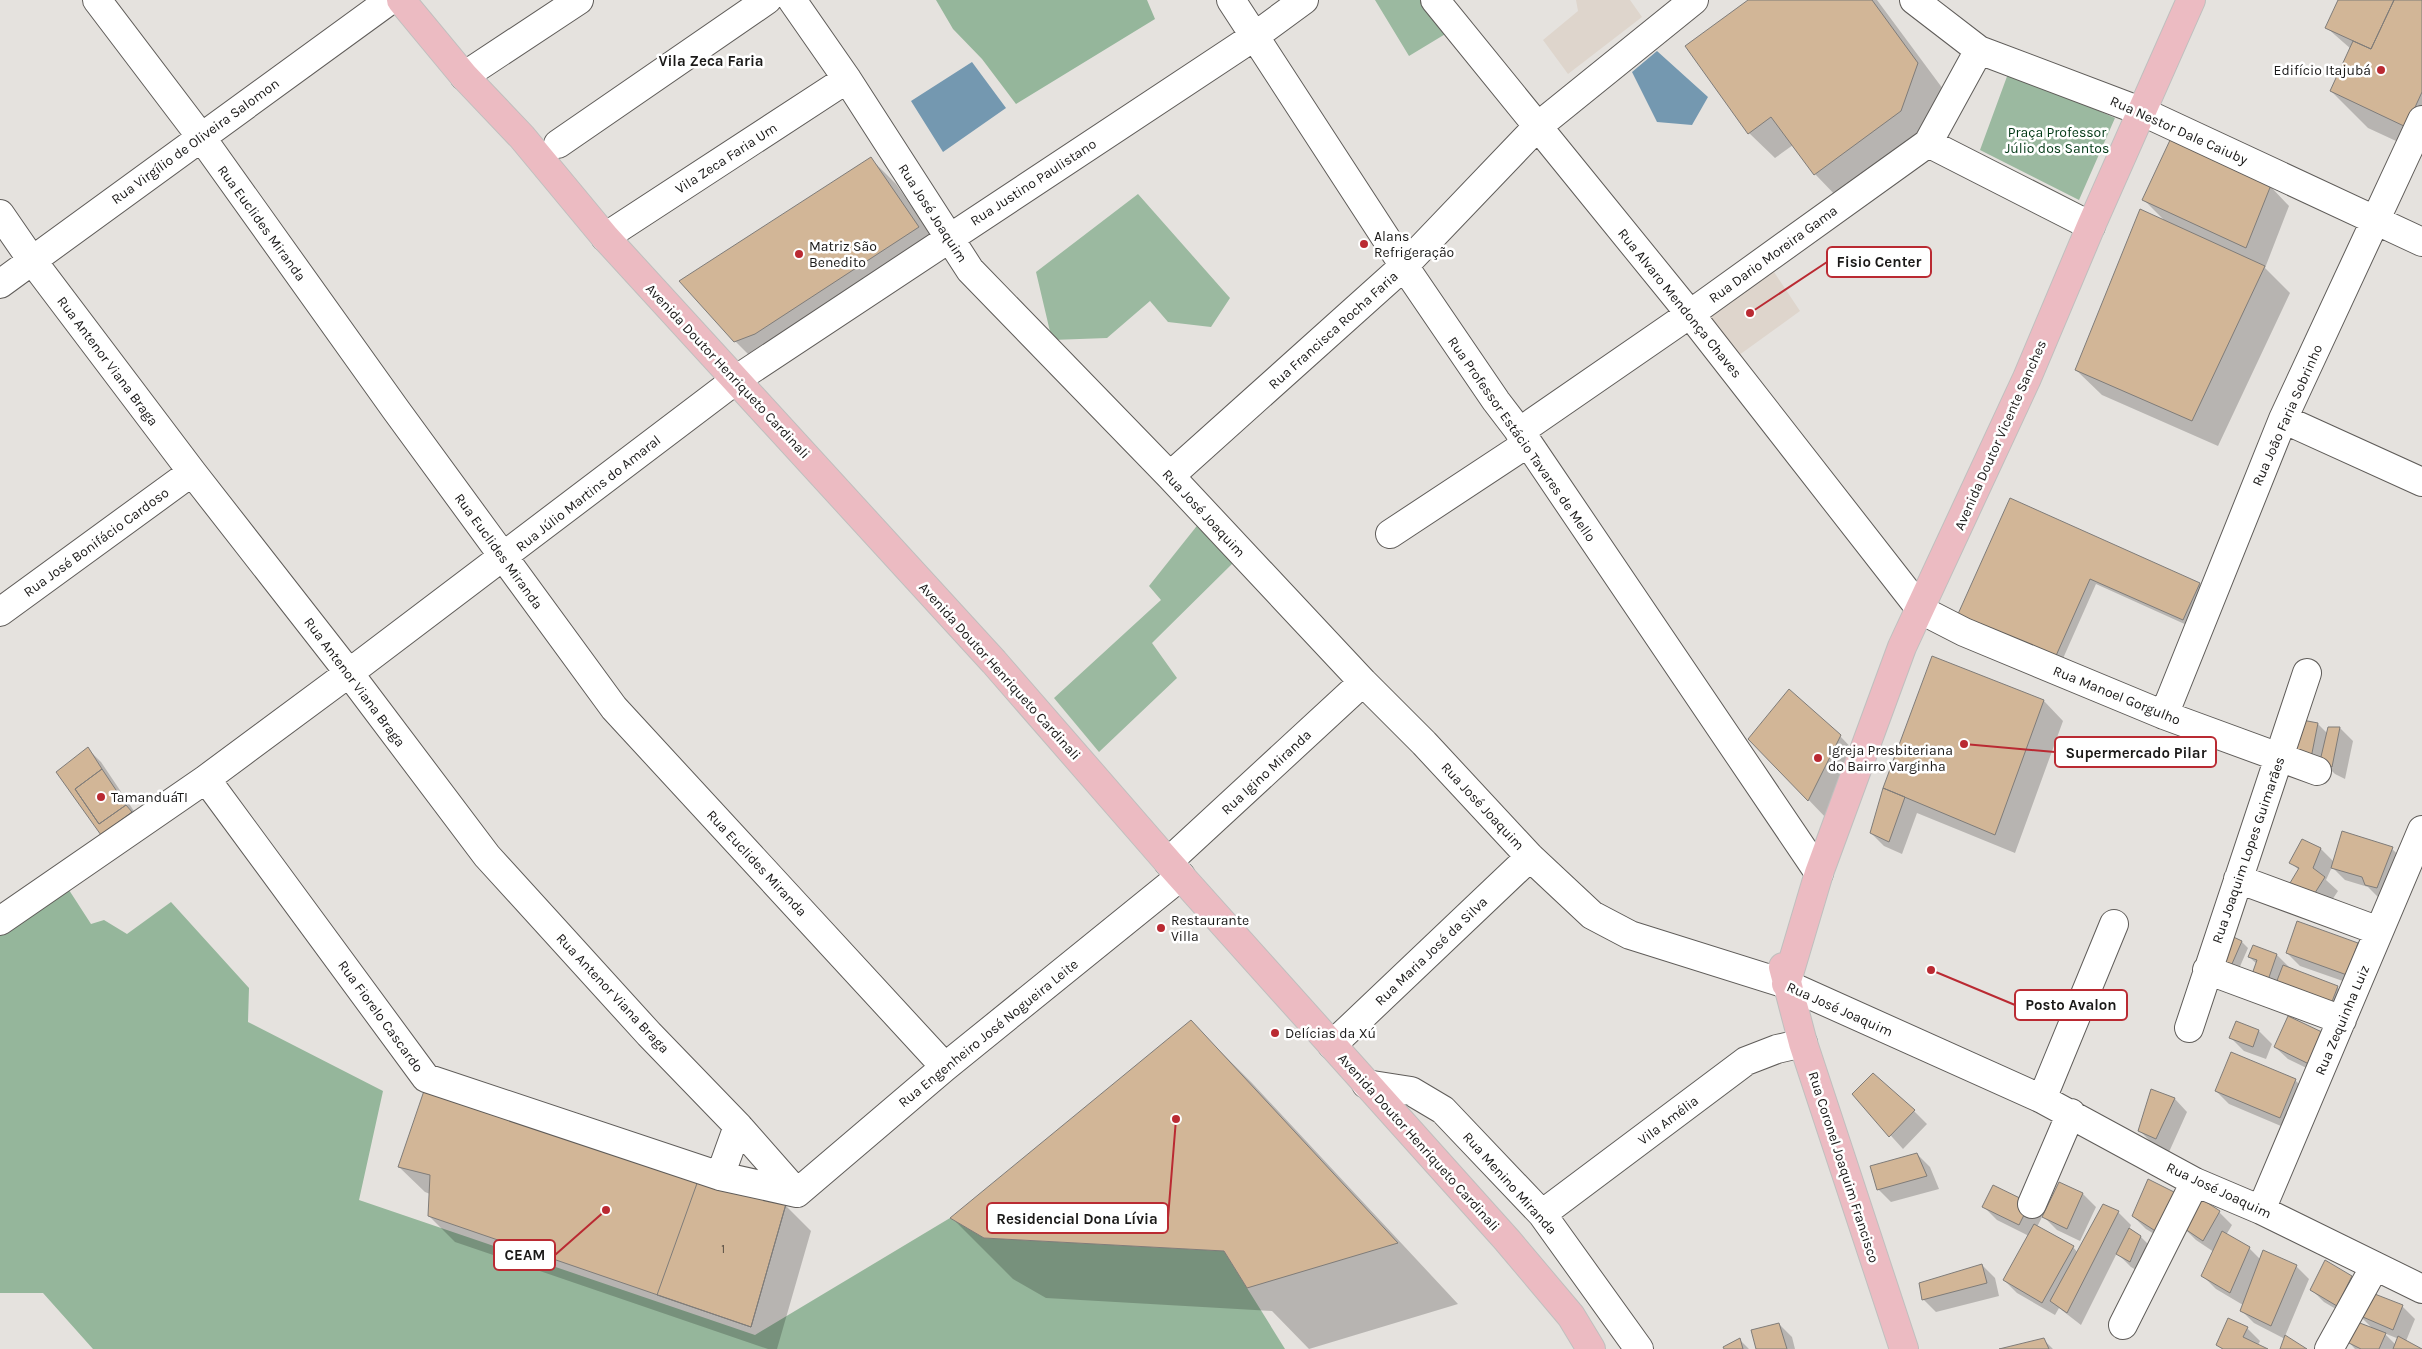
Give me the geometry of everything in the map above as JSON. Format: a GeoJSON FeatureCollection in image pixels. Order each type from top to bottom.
{"type":"FeatureCollection","features":[{"type":"Feature","properties":{"kind":"main road","name":"Avenida Doutor Henriqueto Cardinali"},"geometry":{"type":"LineString","coordinates":[[401,0],[464,76],[522,137],[606,237],[994,662],[1175,869],[1507,1240],[1571,1316],[1591,1349]]}},
{"type":"Feature","properties":{"kind":"main road","name":"Avenida Doutor Vicente Sanches"},"geometry":{"type":"LineString","coordinates":[[1786,984],[1782,959],[1803,887],[1819,874],[1902,647],[1921,610],[2027,378],[2091,226],[2191,0]]}},
{"type":"Feature","properties":{"kind":"main road","name":"Rua Coronel Joaquim Francisco"},"geometry":{"type":"LineString","coordinates":[[1786,984],[1803,1043],[1904,1349]]}},
{"type":"Feature","properties":{"kind":"street","name":"Rua Euclides Miranda"},"geometry":{"type":"LineString","coordinates":[[97,0],[201,137],[614,708],[945,1067]]}},
{"type":"Feature","properties":{"kind":"street","name":"Rua Virgílio de Oliveira Salomon"},"geometry":{"type":"LineString","coordinates":[[0,284],[390,0]]}},
{"type":"Feature","properties":{"kind":"street"},"geometry":{"type":"LineString","coordinates":[[464,76],[579,0]]}},
{"type":"Feature","properties":{"kind":"street"},"geometry":{"type":"LineString","coordinates":[[558,144],[767,0]]}},
{"type":"Feature","properties":{"kind":"street","name":"Rua José Joaquim"},"geometry":{"type":"LineString","coordinates":[[792,0],[847,79],[970,270],[1170,476],[1530,857],[1592,915],[1630,935],[1786,984],[2042,1099],[2071,1113],[2195,1182],[2261,1210],[2422,1289]]}},
{"type":"Feature","properties":{"kind":"street","name":"Rua Professor Estácio Tavares de Mello"},"geometry":{"type":"LineString","coordinates":[[1231,0],[1404,266],[1819,874]]}},
{"type":"Feature","properties":{"kind":"street","name":"Rua Justino Paulistano"},"geometry":{"type":"LineString","coordinates":[[736,379],[1255,36],[1304,0]]}},
{"type":"Feature","properties":{"kind":"street","name":"Rua Alvaro Mendonça Chaves"},"geometry":{"type":"LineString","coordinates":[[1435,0],[1690,314],[1921,610]]}},
{"type":"Feature","properties":{"kind":"street","name":"Rua Francisca Rocha Faria"},"geometry":{"type":"LineString","coordinates":[[1170,476],[1404,266],[1538,127],[1694,0]]}},
{"type":"Feature","properties":{"kind":"street","name":"Rua Nestor Dale Caiuby"},"geometry":{"type":"LineString","coordinates":[[1914,0],[1979,50],[2143,112],[2422,242]]}},
{"type":"Feature","properties":{"kind":"street"},"geometry":{"type":"LineString","coordinates":[[1979,50],[1928,143],[2091,226]]}},
{"type":"Feature","properties":{"kind":"street","name":"Vila Zeca Faria Um"},"geometry":{"type":"LineString","coordinates":[[606,237],[847,79]]}},
{"type":"Feature","properties":{"kind":"street","name":"Rua João Faria Sobrinho"},"geometry":{"type":"LineString","coordinates":[[2164,715],[2211,594],[2283,419],[2422,120]]}},
{"type":"Feature","properties":{"kind":"street","name":"Rua Dario Moreira Gama"},"geometry":{"type":"LineString","coordinates":[[1390,534],[1690,314],[1928,143]]}},
{"type":"Feature","properties":{"kind":"street","name":"Rua Antenor Viana Braga"},"geometry":{"type":"LineString","coordinates":[[0,214],[32,260],[192,472],[349,673],[487,856],[649,1034],[738,1126],[797,1193]]}},
{"type":"Feature","properties":{"kind":"street","name":"Rua Júlio Martins do Amaral"},"geometry":{"type":"LineString","coordinates":[[0,921],[206,779],[504,558],[736,379]]}},
{"type":"Feature","properties":{"kind":"street"},"geometry":{"type":"LineString","coordinates":[[2283,419],[2422,482]]}},
{"type":"Feature","properties":{"kind":"street","name":"Rua José Bonifácio Cardoso"},"geometry":{"type":"LineString","coordinates":[[0,612],[192,472]]}},
{"type":"Feature","properties":{"kind":"street","name":"Rua Manoel Gorgulho"},"geometry":{"type":"LineString","coordinates":[[1921,610],[1964,632],[2164,715],[2316,771]]}},
{"type":"Feature","properties":{"kind":"street","name":"Rua Joaquim Lopes Guimarães"},"geometry":{"type":"LineString","coordinates":[[2189,1028],[2307,673]]}},
{"type":"Feature","properties":{"kind":"street","name":"Rua Igino Miranda"},"geometry":{"type":"LineString","coordinates":[[1175,869],[1363,682]]}},
{"type":"Feature","properties":{"kind":"street","name":"Rua Fiorelo Cascardo"},"geometry":{"type":"LineString","coordinates":[[206,779],[426,1078],[720,1176],[797,1193]]}},
{"type":"Feature","properties":{"kind":"street","name":"Rua Zequinha Luiz"},"geometry":{"type":"LineString","coordinates":[[2261,1210],[2422,830]]}},
{"type":"Feature","properties":{"kind":"street","name":"Rua Maria José da Silva"},"geometry":{"type":"LineString","coordinates":[[1332,1045],[1530,857]]}},
{"type":"Feature","properties":{"kind":"street","name":"Rua Engenheiro José Nogueira Leite"},"geometry":{"type":"LineString","coordinates":[[797,1193],[1175,869]]}},
{"type":"Feature","properties":{"kind":"street"},"geometry":{"type":"LineString","coordinates":[[2238,879],[2379,931]]}},
{"type":"Feature","properties":{"kind":"street"},"geometry":{"type":"LineString","coordinates":[[2042,1099],[2114,924]]}},
{"type":"Feature","properties":{"kind":"street"},"geometry":{"type":"LineString","coordinates":[[2208,970],[2342,1020]]}},
{"type":"Feature","properties":{"kind":"street","name":"Vila Amélia"},"geometry":{"type":"LineString","coordinates":[[1542,1214],[1746,1061],[1777,1049],[1803,1043]]}},
{"type":"Feature","properties":{"kind":"street","name":"Rua Menino Miranda"},"geometry":{"type":"LineString","coordinates":[[1366,1084],[1411,1091],[1443,1110],[1542,1214],[1639,1349]]}},
{"type":"Feature","properties":{"kind":"street"},"geometry":{"type":"LineString","coordinates":[[2032,1204],[2071,1113]]}},
{"type":"Feature","properties":{"kind":"street"},"geometry":{"type":"LineString","coordinates":[[720,1176],[738,1126]]}},
{"type":"Feature","properties":{"kind":"street"},"geometry":{"type":"LineString","coordinates":[[2123,1325],[2195,1182]]}},
{"type":"Feature","properties":{"kind":"street"},"geometry":{"type":"LineString","coordinates":[[2329,1349],[2375,1266]]}},
{"type":"Feature","properties":{"kind":"shaded area"},"geometry":{"type":"Polygon","coordinates":[[[1576,0],[1630,0],[1642,17],[1568,74],[1543,40],[1578,11],[1576,0]]]}},
{"type":"Feature","properties":{"kind":"shaded area"},"geometry":{"type":"Polygon","coordinates":[[[1774,272],[1800,311],[1735,358],[1700,315],[1774,272]]]}},
{"type":"Feature","properties":{"kind":"green space"},"geometry":{"type":"Polygon","coordinates":[[[936,0],[1147,0],[1155,19],[1016,104],[982,59],[953,29],[936,0]]]}},
{"type":"Feature","properties":{"kind":"green space"},"geometry":{"type":"Polygon","coordinates":[[[1375,0],[1421,0],[1447,33],[1409,56],[1375,0]]]}},
{"type":"Feature","properties":{"kind":"green space","name":"Praça Professor Júlio dos Santos"},"geometry":{"type":"Polygon","coordinates":[[[2009,71],[2115,118],[2079,200],[1980,150],[2009,71]]]}},
{"type":"Feature","properties":{"kind":"green space"},"geometry":{"type":"Polygon","coordinates":[[[1138,194],[1230,298],[1211,327],[1168,322],[1150,301],[1107,338],[1052,340],[1036,272],[1138,194]]]}},
{"type":"Feature","properties":{"kind":"green space"},"geometry":{"type":"Polygon","coordinates":[[[1200,522],[1234,562],[1152,643],[1177,678],[1099,752],[1054,698],[1161,600],[1149,586],[1200,522]]]}},
{"type":"Feature","properties":{"kind":"green space"},"geometry":{"type":"Polygon","coordinates":[[[69,890],[91,924],[104,920],[127,934],[171,902],[249,988],[248,1022],[383,1091],[359,1200],[755,1335],[950,1218],[984,1238],[1224,1251],[1285,1349],[93,1349],[43,1293],[0,1293],[0,932],[69,890]]]}},
{"type":"Feature","properties":{"kind":"water"},"geometry":{"type":"Polygon","coordinates":[[[1657,51],[1708,97],[1692,125],[1657,122],[1632,72],[1657,51]]]}},
{"type":"Feature","properties":{"kind":"water"},"geometry":{"type":"Polygon","coordinates":[[[972,62],[1006,108],[943,152],[911,101],[972,62]]]}},
{"type":"Feature","properties":{"kind":"building"},"geometry":{"type":"Polygon","coordinates":[[[1748,0],[1872,0],[1918,63],[1901,111],[1814,175],[1771,117],[1748,134],[1685,46],[1748,0]]]}},
{"type":"Feature","properties":{"kind":"building"},"geometry":{"type":"Polygon","coordinates":[[[2338,0],[2394,0],[2371,49],[2325,28],[2338,0]]]}},
{"type":"Feature","properties":{"kind":"building","name":"Edifício Itajubá"},"geometry":{"type":"Polygon","coordinates":[[[2394,0],[2422,0],[2422,92],[2406,127],[2330,91],[2353,41],[2371,49],[2394,0]]]}},
{"type":"Feature","properties":{"kind":"building"},"geometry":{"type":"Polygon","coordinates":[[[2171,138],[2271,185],[2246,248],[2142,200],[2171,138]]]}},
{"type":"Feature","properties":{"kind":"building","name":"Matriz São Benedito"},"geometry":{"type":"Polygon","coordinates":[[[871,157],[919,227],[755,334],[734,342],[679,281],[871,157]]]}},
{"type":"Feature","properties":{"kind":"building"},"geometry":{"type":"Polygon","coordinates":[[[2140,209],[2265,266],[2192,421],[2075,370],[2140,209]]]}},
{"type":"Feature","properties":{"kind":"building"},"geometry":{"type":"Polygon","coordinates":[[[2010,498],[2200,583],[2183,620],[2090,579],[2055,658],[1958,614],[2010,498]]]}},
{"type":"Feature","properties":{"kind":"building"},"geometry":{"type":"Polygon","coordinates":[[[1932,656],[2044,700],[1995,835],[1883,788],[1932,656]]]}},
{"type":"Feature","properties":{"kind":"building"},"geometry":{"type":"Polygon","coordinates":[[[1789,689],[1841,735],[1808,801],[1748,739],[1789,689]]]}},
{"type":"Feature","properties":{"kind":"building"},"geometry":{"type":"Polygon","coordinates":[[[2297,719],[2318,723],[2311,758],[2292,751],[2297,719]]]}},
{"type":"Feature","properties":{"kind":"building"},"geometry":{"type":"Polygon","coordinates":[[[2328,727],[2340,727],[2332,767],[2320,761],[2328,727]]]}},
{"type":"Feature","properties":{"kind":"building"},"geometry":{"type":"Polygon","coordinates":[[[88,747],[102,769],[75,789],[99,824],[126,805],[132,812],[101,835],[56,772],[88,747]]]}},
{"type":"Feature","properties":{"kind":"building","name":"TamanduáTI"},"geometry":{"type":"Polygon","coordinates":[[[102,769],[126,805],[99,824],[75,789],[102,769]]]}},
{"type":"Feature","properties":{"kind":"building"},"geometry":{"type":"Polygon","coordinates":[[[1883,788],[1905,797],[1889,842],[1870,833],[1883,788]]]}},
{"type":"Feature","properties":{"kind":"building"},"geometry":{"type":"Polygon","coordinates":[[[2342,831],[2393,847],[2377,888],[2365,885],[2362,877],[2331,868],[2342,831]]]}},
{"type":"Feature","properties":{"kind":"building"},"geometry":{"type":"Polygon","coordinates":[[[2302,839],[2321,848],[2313,868],[2325,877],[2313,896],[2290,883],[2299,868],[2289,863],[2302,839]]]}},
{"type":"Feature","properties":{"kind":"building"},"geometry":{"type":"Polygon","coordinates":[[[2297,921],[2358,943],[2347,975],[2286,953],[2297,921]]]}},
{"type":"Feature","properties":{"kind":"building"},"geometry":{"type":"Polygon","coordinates":[[[2227,934],[2242,941],[2228,973],[2213,966],[2227,934]]]}},
{"type":"Feature","properties":{"kind":"building"},"geometry":{"type":"Polygon","coordinates":[[[2253,945],[2277,954],[2266,986],[2250,980],[2257,960],[2248,957],[2253,945]]]}},
{"type":"Feature","properties":{"kind":"building"},"geometry":{"type":"Polygon","coordinates":[[[2283,965],[2338,986],[2328,1012],[2273,991],[2283,965]]]}},
{"type":"Feature","properties":{"kind":"building"},"geometry":{"type":"Polygon","coordinates":[[[2288,1016],[2324,1033],[2309,1064],[2274,1047],[2288,1016]]]}},
{"type":"Feature","properties":{"kind":"building"},"geometry":{"type":"Polygon","coordinates":[[[1191,1020],[1398,1243],[1247,1288],[1224,1251],[984,1238],[950,1218],[1191,1020]]]}},
{"type":"Feature","properties":{"kind":"building"},"geometry":{"type":"Polygon","coordinates":[[[2236,1021],[2259,1030],[2253,1047],[2229,1038],[2236,1021]]]}},
{"type":"Feature","properties":{"kind":"building"},"geometry":{"type":"Polygon","coordinates":[[[2231,1052],[2296,1079],[2280,1118],[2215,1091],[2231,1052]]]}},
{"type":"Feature","properties":{"kind":"building"},"geometry":{"type":"Polygon","coordinates":[[[1873,1073],[1915,1110],[1889,1137],[1852,1094],[1873,1073]]]}},
{"type":"Feature","properties":{"kind":"building"},"geometry":{"type":"Polygon","coordinates":[[[427,1082],[786,1204],[751,1327],[428,1216],[430,1175],[398,1167],[427,1082]]]}},
{"type":"Feature","properties":{"kind":"building"},"geometry":{"type":"Polygon","coordinates":[[[2151,1089],[2175,1098],[2156,1139],[2138,1131],[2151,1089]]]}},
{"type":"Feature","properties":{"kind":"building"},"geometry":{"type":"Polygon","coordinates":[[[1917,1153],[1927,1176],[1877,1190],[1870,1166],[1917,1153]]]}},
{"type":"Feature","properties":{"kind":"building"},"geometry":{"type":"Polygon","coordinates":[[[700,1175],[786,1204],[751,1327],[657,1295],[700,1175]]]}},
{"type":"Feature","properties":{"kind":"building"},"geometry":{"type":"Polygon","coordinates":[[[2148,1179],[2176,1193],[2157,1232],[2132,1216],[2148,1179]]]}},
{"type":"Feature","properties":{"kind":"building"},"geometry":{"type":"Polygon","coordinates":[[[2059,1182],[2083,1193],[2067,1229],[2042,1217],[2059,1182]]]}},
{"type":"Feature","properties":{"kind":"building"},"geometry":{"type":"Polygon","coordinates":[[[1993,1185],[2030,1203],[2019,1225],[1982,1207],[1993,1185]]]}},
{"type":"Feature","properties":{"kind":"building"},"geometry":{"type":"Polygon","coordinates":[[[2197,1196],[2220,1211],[2203,1241],[2182,1227],[2197,1196]]]}},
{"type":"Feature","properties":{"kind":"building"},"geometry":{"type":"Polygon","coordinates":[[[2103,1204],[2119,1211],[2067,1313],[2050,1301],[2103,1204]]]}},
{"type":"Feature","properties":{"kind":"building"},"geometry":{"type":"Polygon","coordinates":[[[2034,1224],[2074,1246],[2042,1303],[2003,1280],[2034,1224]]]}},
{"type":"Feature","properties":{"kind":"building"},"geometry":{"type":"Polygon","coordinates":[[[2129,1228],[2141,1236],[2130,1262],[2116,1254],[2129,1228]]]}},
{"type":"Feature","properties":{"kind":"building"},"geometry":{"type":"Polygon","coordinates":[[[2222,1231],[2250,1247],[2230,1293],[2201,1276],[2222,1231]]]}},
{"type":"Feature","properties":{"kind":"building"},"geometry":{"type":"Polygon","coordinates":[[[2263,1250],[2297,1265],[2271,1326],[2240,1311],[2263,1250]]]}},
{"type":"Feature","properties":{"kind":"building"},"geometry":{"type":"Polygon","coordinates":[[[2325,1260],[2352,1276],[2337,1306],[2310,1290],[2325,1260]]]}},
{"type":"Feature","properties":{"kind":"building"},"geometry":{"type":"Polygon","coordinates":[[[1982,1264],[1987,1283],[1922,1300],[1919,1283],[1982,1264]]]}},
{"type":"Feature","properties":{"kind":"building"},"geometry":{"type":"Polygon","coordinates":[[[2367,1291],[2403,1305],[2393,1330],[2356,1314],[2367,1291]]]}},
{"type":"Feature","properties":{"kind":"building"},"geometry":{"type":"Polygon","coordinates":[[[2228,1318],[2248,1327],[2243,1337],[2268,1349],[2223,1349],[2216,1345],[2228,1318]]]}},
{"type":"Feature","properties":{"kind":"building"},"geometry":{"type":"Polygon","coordinates":[[[2352,1320],[2386,1333],[2379,1349],[2361,1349],[2345,1341],[2352,1320]]]}},
{"type":"Feature","properties":{"kind":"building"},"geometry":{"type":"Polygon","coordinates":[[[1779,1323],[1787,1349],[1756,1349],[1751,1330],[1779,1323]]]}},
{"type":"Feature","properties":{"kind":"building"},"geometry":{"type":"Polygon","coordinates":[[[2285,1335],[2307,1349],[2280,1349],[2285,1335]]]}},
{"type":"Feature","properties":{"kind":"building"},"geometry":{"type":"Polygon","coordinates":[[[2398,1336],[2422,1349],[2393,1349],[2398,1336]]]}},
{"type":"Feature","properties":{"kind":"building"},"geometry":{"type":"Polygon","coordinates":[[[1740,1338],[1743,1349],[1724,1349],[1723,1347],[1740,1338]]]}},
{"type":"Feature","properties":{"kind":"building"},"geometry":{"type":"Polygon","coordinates":[[[2044,1338],[2049,1349],[1999,1349],[2044,1338]]]}},
{"type":"Feature","properties":{"kind":"place","name":"Edifício Itajubá"},"geometry":{"type":"Point","coordinates":[2381,70]}},
{"type":"Feature","properties":{"kind":"place","name":"Alans Refrigeração"},"geometry":{"type":"Point","coordinates":[1364,244]}},
{"type":"Feature","properties":{"kind":"place","name":"Matriz São Benedito"},"geometry":{"type":"Point","coordinates":[799,254]}},
{"type":"Feature","properties":{"kind":"place","name":"Fisio Center"},"geometry":{"type":"Point","coordinates":[1750,313]}},
{"type":"Feature","properties":{"kind":"place","name":"Supermercado Pilar"},"geometry":{"type":"Point","coordinates":[1964,744]}},
{"type":"Feature","properties":{"kind":"place","name":"Igreja Presbiteriana do Bairro Varginha"},"geometry":{"type":"Point","coordinates":[1818,758]}},
{"type":"Feature","properties":{"kind":"place","name":"TamanduáTI"},"geometry":{"type":"Point","coordinates":[101,797]}},
{"type":"Feature","properties":{"kind":"place","name":"Restaurante Villa"},"geometry":{"type":"Point","coordinates":[1161,928]}},
{"type":"Feature","properties":{"kind":"place","name":"Posto Avalon"},"geometry":{"type":"Point","coordinates":[1931,970]}},
{"type":"Feature","properties":{"kind":"place","name":"Delícias da Xú"},"geometry":{"type":"Point","coordinates":[1275,1033]}},
{"type":"Feature","properties":{"kind":"place","name":"Residencial Dona Lívia"},"geometry":{"type":"Point","coordinates":[1176,1119]}},
{"type":"Feature","properties":{"kind":"place","name":"CEAM"},"geometry":{"type":"Point","coordinates":[606,1210]}},
{"type":"Feature","properties":{"kind":"district","name":"Vila Zeca Faria"},"geometry":{"type":"Point","coordinates":[711,61]}}]}
